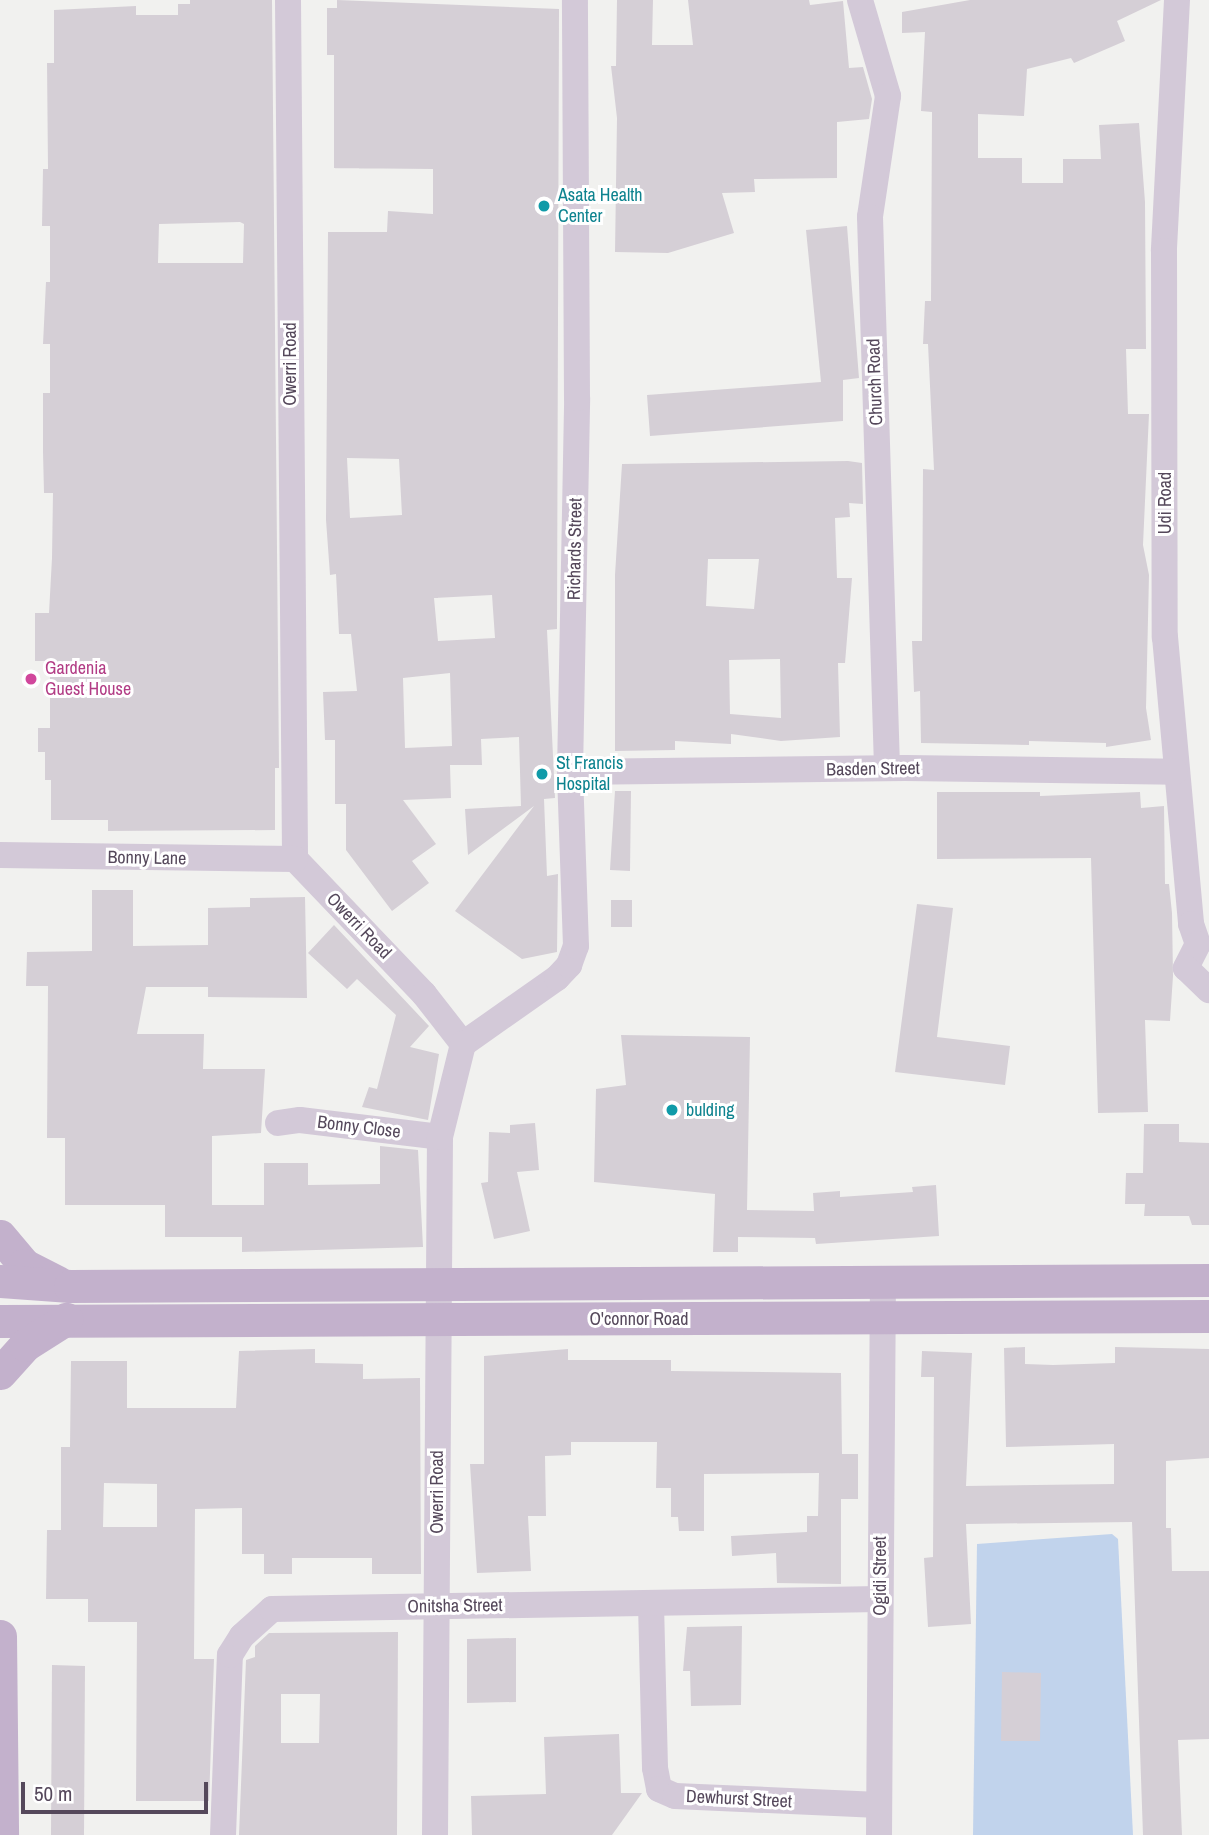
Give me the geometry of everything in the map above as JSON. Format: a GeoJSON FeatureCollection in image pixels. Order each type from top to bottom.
{"type":"FeatureCollection","features":[{"type":"Feature","properties":{"kind":"main road"},"geometry":{"type":"LineString","coordinates":[[0,1236],[24,1265],[70,1286]]}},
{"type":"Feature","properties":{"kind":"main road","name":"O'connor Road"},"geometry":{"type":"LineString","coordinates":[[0,1281],[70,1286],[1209,1280]]}},
{"type":"Feature","properties":{"kind":"main road","name":"O'connor Road"},"geometry":{"type":"LineString","coordinates":[[0,1321],[68,1318],[438,1320],[1209,1316]]}},
{"type":"Feature","properties":{"kind":"main road"},"geometry":{"type":"LineString","coordinates":[[0,1373],[24,1345],[68,1318]]}},
{"type":"Feature","properties":{"kind":"main road"},"geometry":{"type":"LineString","coordinates":[[0,1636],[2,1835]]}},
{"type":"Feature","properties":{"kind":"street","name":"Owerri Road"},"geometry":{"type":"LineString","coordinates":[[288,0],[295,859],[424,993],[463,1044],[440,1137],[435,1835]]}},
{"type":"Feature","properties":{"kind":"street","name":"Richards Street"},"geometry":{"type":"LineString","coordinates":[[463,1044],[569,965],[576,946],[570,772],[577,398],[575,0]]}},
{"type":"Feature","properties":{"kind":"street","name":"Church Road"},"geometry":{"type":"LineString","coordinates":[[860,0],[888,96],[870,217],[887,768]]}},
{"type":"Feature","properties":{"kind":"street","name":"Udi Road"},"geometry":{"type":"LineString","coordinates":[[1177,0],[1164,251],[1165,637],[1175,772],[1191,924],[1198,944],[1186,968],[1209,990]]}},
{"type":"Feature","properties":{"kind":"street","name":"Basden Street"},"geometry":{"type":"LineString","coordinates":[[570,772],[887,768],[1175,772]]}},
{"type":"Feature","properties":{"kind":"street","name":"Bonny Lane"},"geometry":{"type":"LineString","coordinates":[[0,855],[295,859]]}},
{"type":"Feature","properties":{"kind":"street","name":"Bonny Close"},"geometry":{"type":"LineString","coordinates":[[278,1123],[300,1120],[440,1137]]}},
{"type":"Feature","properties":{"kind":"street","name":"Ogidi Street"},"geometry":{"type":"LineString","coordinates":[[879,1835],[883,1282]]}},
{"type":"Feature","properties":{"kind":"street","name":"Onitsha Street"},"geometry":{"type":"LineString","coordinates":[[223,1835],[230,1656],[242,1636],[272,1609],[880,1600]]}},
{"type":"Feature","properties":{"kind":"street","name":"Dewhurst Street"},"geometry":{"type":"LineString","coordinates":[[651,1604],[655,1768],[659,1788],[675,1796],[879,1805]]}},
{"type":"Feature","properties":{"kind":"shaded area"},"geometry":{"type":"Polygon","coordinates":[[[1112,1534],[1118,1539],[1133,1835],[973,1835],[977,1544],[1112,1534]]]}},
{"type":"Feature","properties":{"kind":"building"},"geometry":{"type":"Polygon","coordinates":[[[190,0],[272,0],[279,768],[275,768],[275,830],[108,831],[108,820],[51,820],[51,780],[45,780],[45,752],[38,752],[38,728],[50,728],[50,661],[35,661],[35,613],[49,613],[52,558],[53,493],[44,493],[43,452],[43,393],[50,393],[50,344],[43,344],[46,282],[50,282],[50,226],[42,226],[43,169],[48,169],[47,63],[54,63],[54,10],[136,6],[136,15],[178,15],[178,4],[190,4],[190,0]],[[159,224],[158,263],[243,263],[244,224],[159,224]]]}},
{"type":"Feature","properties":{"kind":"building"},"geometry":{"type":"Polygon","coordinates":[[[337,0],[559,9],[557,629],[547,630],[555,798],[544,799],[547,876],[558,874],[557,952],[522,959],[455,911],[534,806],[468,855],[465,809],[521,806],[519,737],[481,739],[482,765],[450,765],[451,798],[403,800],[436,844],[412,861],[429,883],[392,911],[346,850],[346,804],[335,804],[335,740],[325,740],[323,692],[357,691],[351,634],[339,634],[336,574],[330,575],[326,520],[328,232],[387,232],[388,211],[433,214],[433,169],[334,168],[334,55],[327,55],[327,8],[337,8],[337,0]],[[347,458],[350,518],[402,515],[399,459],[347,458]],[[492,595],[434,598],[438,641],[495,638],[492,595]],[[450,673],[403,678],[405,748],[452,746],[450,673]]]}},
{"type":"Feature","properties":{"kind":"building"},"geometry":{"type":"Polygon","coordinates":[[[617,0],[653,0],[652,45],[693,45],[688,0],[809,0],[810,5],[843,1],[849,68],[863,67],[872,99],[869,119],[837,122],[837,178],[754,179],[755,192],[722,193],[734,233],[668,253],[615,252],[617,118],[611,66],[616,66],[617,0]]]}},
{"type":"Feature","properties":{"kind":"building"},"geometry":{"type":"Polygon","coordinates":[[[970,0],[1161,0],[1117,21],[1125,41],[1074,63],[1071,58],[1027,69],[1024,116],[978,114],[978,158],[1022,158],[1022,183],[1063,183],[1063,159],[1101,159],[1099,125],[1139,123],[1145,202],[1146,349],[1126,349],[1128,414],[1149,414],[1143,545],[1149,575],[1146,708],[1151,740],[1106,747],[1106,743],[1029,741],[1029,745],[921,743],[920,691],[914,692],[912,641],[922,641],[923,469],[934,470],[928,344],[923,344],[925,301],[931,301],[932,112],[921,111],[925,32],[902,33],[902,12],[970,0]]]}},
{"type":"Feature","properties":{"kind":"building"},"geometry":{"type":"Polygon","coordinates":[[[847,226],[859,378],[843,380],[843,421],[650,436],[647,395],[821,382],[806,230],[847,226]]]}},
{"type":"Feature","properties":{"kind":"building"},"geometry":{"type":"Polygon","coordinates":[[[862,463],[863,504],[849,503],[850,517],[835,518],[837,578],[852,578],[845,663],[838,663],[840,737],[781,741],[731,734],[731,744],[675,741],[675,750],[615,751],[615,575],[622,464],[862,463]],[[708,559],[706,606],[754,609],[759,559],[708,559]],[[780,659],[729,660],[730,714],[781,718],[780,659]]]}},
{"type":"Feature","properties":{"kind":"building"},"geometry":{"type":"Polygon","coordinates":[[[615,791],[631,791],[630,871],[610,870],[615,791]]]}},
{"type":"Feature","properties":{"kind":"building"},"geometry":{"type":"Polygon","coordinates":[[[937,792],[1040,792],[1040,796],[1140,792],[1141,808],[1164,806],[1165,884],[1169,884],[1172,913],[1173,976],[1170,1021],[1145,1020],[1148,1112],[1098,1113],[1091,858],[937,859],[937,792]]]}},
{"type":"Feature","properties":{"kind":"building"},"geometry":{"type":"Polygon","coordinates":[[[92,890],[133,890],[133,946],[208,945],[208,908],[250,907],[250,898],[305,897],[307,998],[208,997],[208,987],[146,987],[137,1034],[204,1034],[203,1069],[265,1069],[261,1133],[212,1136],[212,1205],[264,1205],[264,1163],[308,1163],[308,1185],[380,1184],[380,1146],[418,1150],[423,1247],[242,1252],[242,1237],[165,1237],[165,1205],[65,1205],[65,1138],[47,1138],[48,986],[26,986],[27,952],[92,951],[92,890]]]}},
{"type":"Feature","properties":{"kind":"building"},"geometry":{"type":"Polygon","coordinates":[[[611,900],[632,900],[632,927],[611,927],[611,900]]]}},
{"type":"Feature","properties":{"kind":"building"},"geometry":{"type":"Polygon","coordinates":[[[917,904],[953,908],[937,1037],[1010,1046],[1005,1085],[895,1072],[917,904]]]}},
{"type":"Feature","properties":{"kind":"building"},"geometry":{"type":"Polygon","coordinates":[[[334,925],[429,1026],[410,1047],[439,1054],[428,1120],[362,1107],[369,1087],[377,1089],[396,1015],[357,979],[347,989],[308,953],[334,925]]]}},
{"type":"Feature","properties":{"kind":"building","name":"bulding"},"geometry":{"type":"Polygon","coordinates":[[[621,1035],[750,1037],[747,1210],[814,1211],[813,1193],[840,1191],[840,1197],[913,1192],[912,1187],[936,1185],[939,1236],[816,1244],[815,1238],[738,1237],[738,1252],[713,1252],[715,1194],[594,1182],[596,1089],[626,1085],[621,1035]]]}},
{"type":"Feature","properties":{"kind":"building"},"geometry":{"type":"Polygon","coordinates":[[[535,1123],[539,1170],[517,1172],[530,1231],[494,1239],[481,1183],[488,1182],[489,1132],[510,1133],[510,1125],[535,1123]]]}},
{"type":"Feature","properties":{"kind":"building"},"geometry":{"type":"Polygon","coordinates":[[[1144,1124],[1179,1124],[1179,1142],[1209,1143],[1209,1225],[1192,1225],[1189,1216],[1144,1216],[1145,1204],[1125,1204],[1126,1173],[1143,1173],[1144,1124]]]}},
{"type":"Feature","properties":{"kind":"building"},"geometry":{"type":"Polygon","coordinates":[[[1025,1347],[1025,1364],[1053,1365],[1115,1363],[1115,1347],[1209,1349],[1209,1458],[1166,1461],[1166,1528],[1171,1528],[1172,1571],[1209,1571],[1209,1739],[1178,1740],[1182,1835],[1143,1835],[1132,1522],[966,1524],[971,1624],[928,1627],[924,1558],[933,1557],[934,1377],[921,1377],[922,1351],[972,1353],[966,1486],[1114,1484],[1114,1444],[1006,1447],[1004,1348],[1025,1347]]]}},
{"type":"Feature","properties":{"kind":"building"},"geometry":{"type":"Polygon","coordinates":[[[315,1349],[315,1363],[363,1364],[363,1379],[420,1378],[421,1574],[372,1574],[372,1558],[292,1558],[292,1574],[264,1574],[264,1554],[242,1554],[242,1508],[195,1509],[194,1659],[214,1659],[209,1801],[136,1801],[137,1622],[88,1622],[88,1599],[46,1599],[47,1530],[61,1530],[61,1447],[70,1447],[71,1361],[127,1361],[127,1408],[236,1408],[239,1351],[315,1349]],[[104,1483],[103,1527],[157,1527],[157,1484],[104,1483]]]}},
{"type":"Feature","properties":{"kind":"building"},"geometry":{"type":"Polygon","coordinates":[[[568,1349],[568,1360],[671,1360],[671,1371],[841,1373],[842,1454],[858,1454],[858,1499],[841,1499],[841,1584],[777,1583],[776,1553],[732,1556],[731,1536],[807,1532],[807,1516],[818,1516],[819,1473],[704,1474],[704,1531],[679,1531],[678,1517],[671,1517],[671,1488],[656,1488],[657,1442],[571,1442],[571,1455],[545,1456],[546,1516],[528,1516],[531,1571],[477,1573],[470,1464],[484,1464],[484,1356],[568,1349]]]}},
{"type":"Feature","properties":{"kind":"building"},"geometry":{"type":"Polygon","coordinates":[[[742,1626],[741,1705],[691,1706],[690,1671],[683,1671],[687,1627],[742,1626]]]}},
{"type":"Feature","properties":{"kind":"building"},"geometry":{"type":"Polygon","coordinates":[[[398,1632],[397,1835],[239,1835],[246,1660],[255,1657],[255,1646],[269,1633],[398,1632]],[[281,1694],[281,1743],[319,1743],[320,1694],[281,1694]]]}},
{"type":"Feature","properties":{"kind":"building"},"geometry":{"type":"Polygon","coordinates":[[[516,1638],[516,1702],[467,1703],[467,1639],[516,1638]]]}},
{"type":"Feature","properties":{"kind":"building"},"geometry":{"type":"Polygon","coordinates":[[[52,1665],[85,1666],[84,1835],[51,1835],[52,1665]]]}},
{"type":"Feature","properties":{"kind":"building"},"geometry":{"type":"Polygon","coordinates":[[[1002,1672],[1041,1673],[1040,1741],[1001,1741],[1002,1672]]]}},
{"type":"Feature","properties":{"kind":"building"},"geometry":{"type":"Polygon","coordinates":[[[619,1734],[621,1793],[642,1793],[612,1835],[472,1835],[471,1796],[546,1794],[544,1737],[619,1734]]]}},
{"type":"Feature","properties":{"kind":"place","name":"Asata Health Center"},"geometry":{"type":"Point","coordinates":[544,206]}},
{"type":"Feature","properties":{"kind":"place","name":"Gardenia Guest House"},"geometry":{"type":"Point","coordinates":[31,679]}},
{"type":"Feature","properties":{"kind":"place","name":"St Francis Hospital"},"geometry":{"type":"Point","coordinates":[542,774]}},
{"type":"Feature","properties":{"kind":"place","name":"bulding"},"geometry":{"type":"Point","coordinates":[672,1110]}}]}
